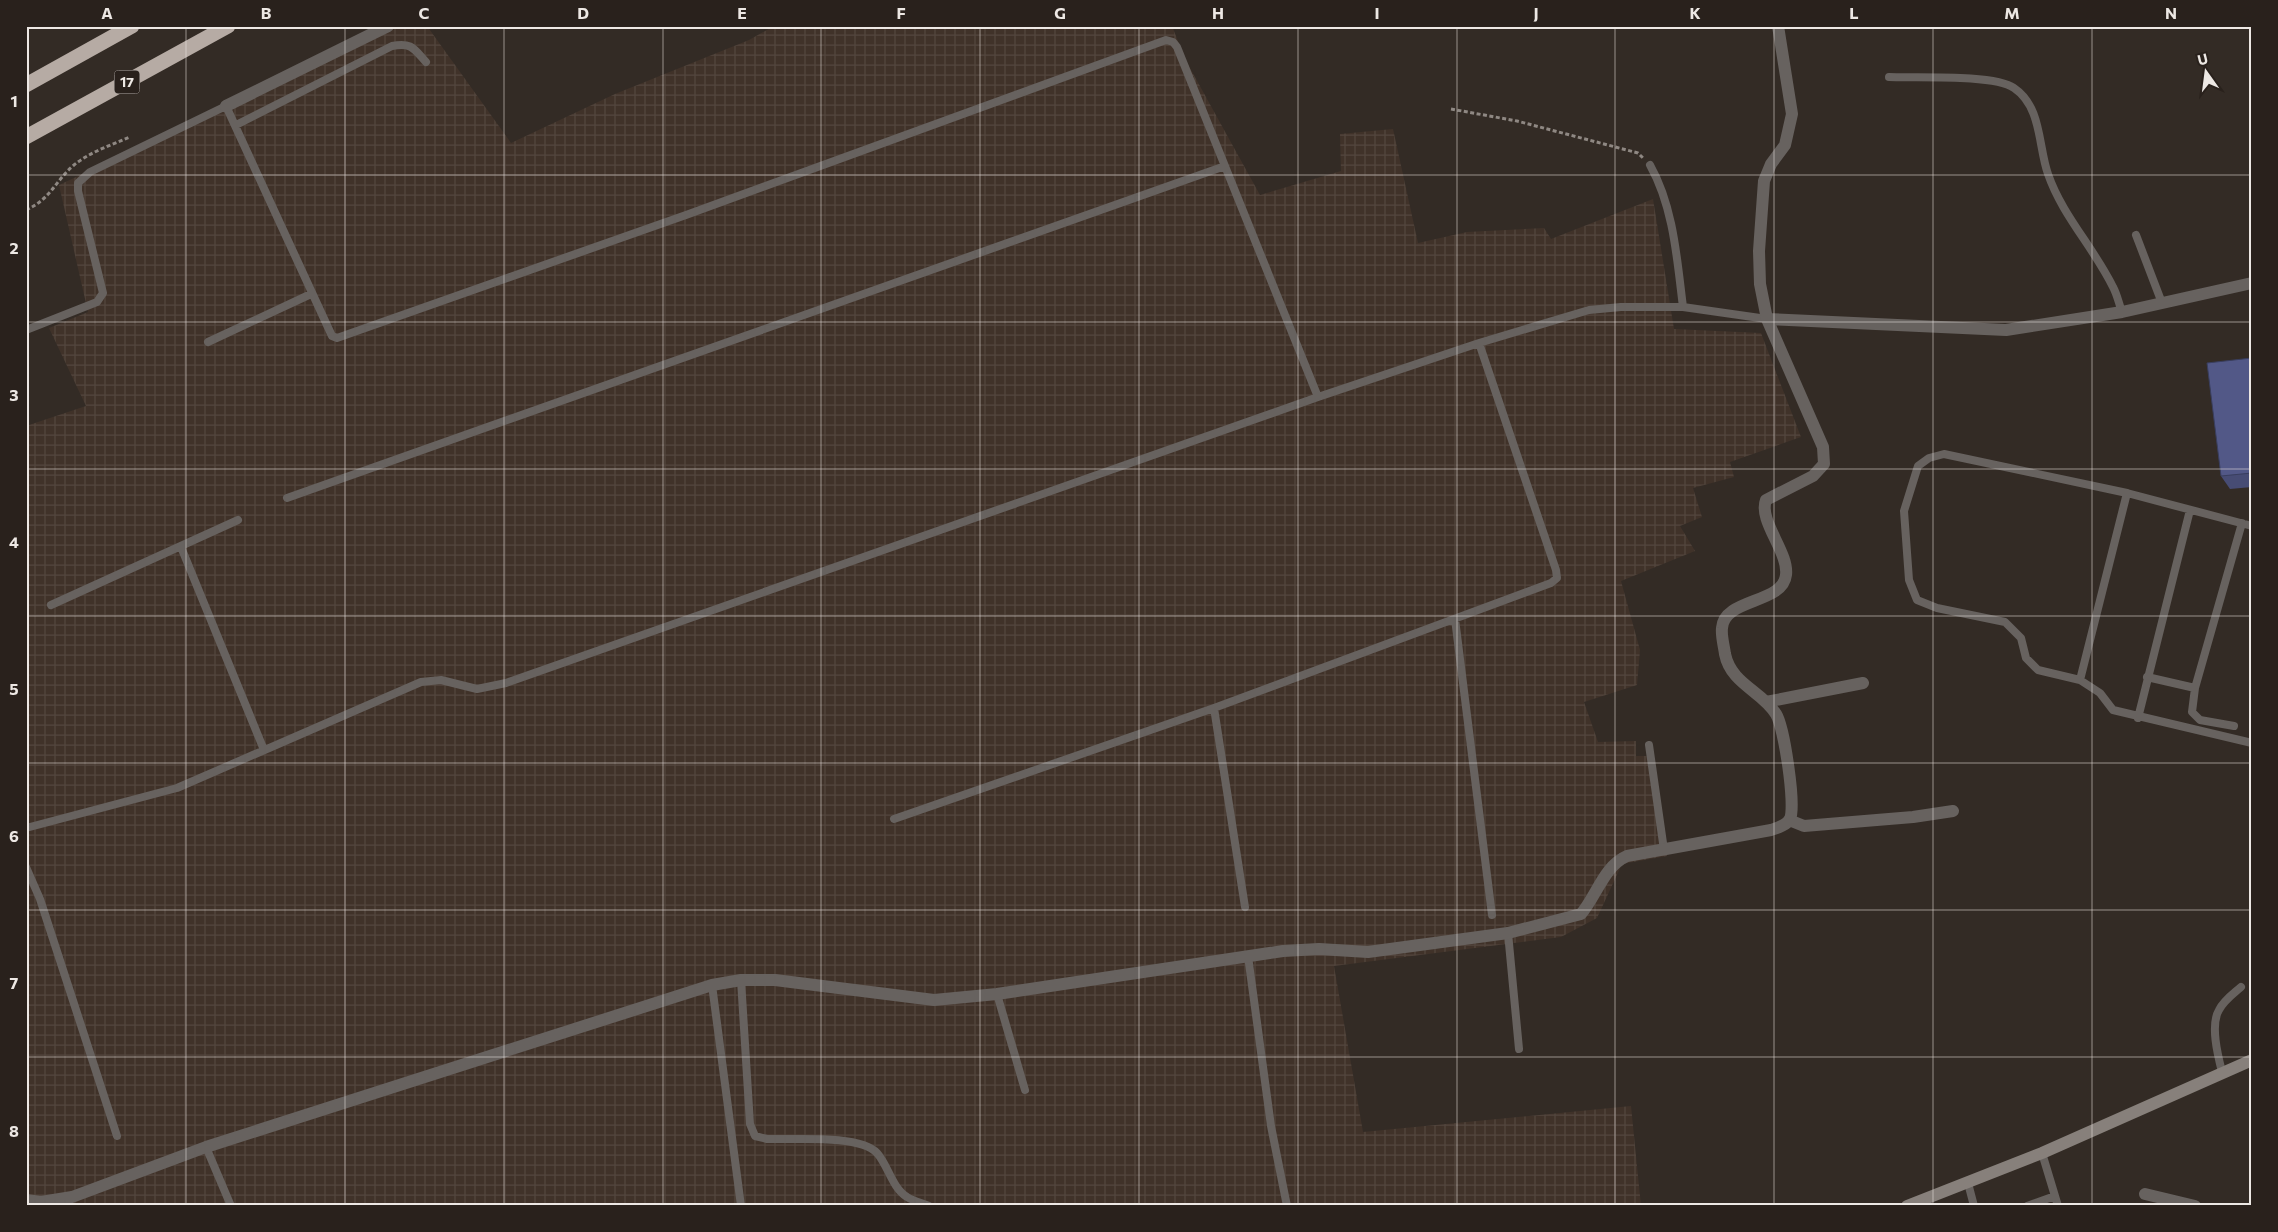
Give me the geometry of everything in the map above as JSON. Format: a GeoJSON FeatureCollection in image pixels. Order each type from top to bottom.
{"type":"FeatureCollection","features":[{"type":"Feature","properties":{"kind":"highway"},"geometry":{"type":"LineString","coordinates":[[26,85],[132,26]]}},
{"type":"Feature","properties":{"kind":"highway","name":"17"},"geometry":{"type":"LineString","coordinates":[[26,137],[228,26]]}},
{"type":"Feature","properties":{"kind":"main road"},"geometry":{"type":"LineString","coordinates":[[1907,1206],[2042,1153],[2252,1060]]}},
{"type":"Feature","properties":{"kind":"street"},"geometry":{"type":"LineString","coordinates":[[226,106],[388,26]]}},
{"type":"Feature","properties":{"kind":"street"},"geometry":{"type":"LineString","coordinates":[[27,1202],[41,1202],[72,1197],[206,1148],[712,985],[741,980],[775,980],[934,1000],[997,994],[1248,956],[1319,949],[1368,952],[1508,933],[1581,914],[1618,860],[1771,830],[1789,820],[1793,807],[1792,788],[1777,716],[1766,702],[1747,688],[1731,670],[1726,658],[1722,626],[1727,617],[1737,608],[1776,591],[1785,580],[1785,564],[1764,509],[1766,500],[1813,476],[1824,464],[1823,447],[1767,319],[1760,284],[1759,251],[1764,181],[1771,164],[1785,145],[1792,114],[1778,26]]}},
{"type":"Feature","properties":{"kind":"street"},"geometry":{"type":"LineString","coordinates":[[1767,319],[2006,330],[2122,312],[2252,283]]}},
{"type":"Feature","properties":{"kind":"street"},"geometry":{"type":"LineString","coordinates":[[1766,702],[1863,683]]}},
{"type":"Feature","properties":{"kind":"street"},"geometry":{"type":"LineString","coordinates":[[1789,820],[1804,826],[1913,817],[1953,811]]}},
{"type":"Feature","properties":{"kind":"street"},"geometry":{"type":"LineString","coordinates":[[2145,1194],[2195,1206]]}},
{"type":"Feature","properties":{"kind":"lane"},"geometry":{"type":"LineString","coordinates":[[26,330],[97,302],[103,293],[78,191],[78,183],[90,172],[226,106],[311,294],[332,336],[337,338],[686,215],[1166,40],[1173,42],[1177,47],[1318,397]]}},
{"type":"Feature","properties":{"kind":"lane"},"geometry":{"type":"LineString","coordinates":[[236,125],[392,46],[404,43],[411,46],[426,62]]}},
{"type":"Feature","properties":{"kind":"lane"},"geometry":{"type":"LineString","coordinates":[[1890,77],[1992,80],[2013,87],[2028,100],[2039,133],[2048,174],[2059,198],[2114,287],[2122,312]]}},
{"type":"Feature","properties":{"kind":"lane"},"geometry":{"type":"LineString","coordinates":[[1650,165],[1658,179],[1672,226],[1683,307]]}},
{"type":"Feature","properties":{"kind":"lane"},"geometry":{"type":"LineString","coordinates":[[287,498],[1226,166]]}},
{"type":"Feature","properties":{"kind":"lane"},"geometry":{"type":"LineString","coordinates":[[2136,235],[2162,303]]}},
{"type":"Feature","properties":{"kind":"lane"},"geometry":{"type":"LineString","coordinates":[[208,342],[311,294]]}},
{"type":"Feature","properties":{"kind":"lane"},"geometry":{"type":"LineString","coordinates":[[26,828],[177,788],[421,682],[442,680],[477,689],[506,683],[1318,397],[1479,343],[1590,310],[1621,307],[1683,307],[1767,319]]}},
{"type":"Feature","properties":{"kind":"lane"},"geometry":{"type":"LineString","coordinates":[[894,819],[1214,708],[1551,583],[1557,578],[1479,343]]}},
{"type":"Feature","properties":{"kind":"lane"},"geometry":{"type":"LineString","coordinates":[[2252,526],[2127,494],[1944,454],[1929,458],[1918,466],[1904,511],[1909,580],[1917,600],[1936,608],[2005,622],[2020,638],[2026,658],[2038,670],[2080,680],[2100,692],[2113,710],[2138,718],[2252,743]]}},
{"type":"Feature","properties":{"kind":"lane"},"geometry":{"type":"LineString","coordinates":[[2080,680],[2127,494]]}},
{"type":"Feature","properties":{"kind":"lane"},"geometry":{"type":"LineString","coordinates":[[2138,718],[2190,510]]}},
{"type":"Feature","properties":{"kind":"lane"},"geometry":{"type":"LineString","coordinates":[[51,605],[238,520]]}},
{"type":"Feature","properties":{"kind":"lane"},"geometry":{"type":"LineString","coordinates":[[2234,726],[2200,720],[2192,712],[2195,688],[2242,523]]}},
{"type":"Feature","properties":{"kind":"lane"},"geometry":{"type":"LineString","coordinates":[[181,547],[264,750]]}},
{"type":"Feature","properties":{"kind":"lane"},"geometry":{"type":"LineString","coordinates":[[1455,619],[1492,915]]}},
{"type":"Feature","properties":{"kind":"lane"},"geometry":{"type":"LineString","coordinates":[[2148,677],[2195,688]]}},
{"type":"Feature","properties":{"kind":"lane"},"geometry":{"type":"LineString","coordinates":[[1214,708],[1245,908]]}},
{"type":"Feature","properties":{"kind":"lane"},"geometry":{"type":"LineString","coordinates":[[1649,744],[1664,850]]}},
{"type":"Feature","properties":{"kind":"lane"},"geometry":{"type":"LineString","coordinates":[[26,867],[40,899],[117,1136]]}},
{"type":"Feature","properties":{"kind":"lane"},"geometry":{"type":"LineString","coordinates":[[1508,933],[1519,1049]]}},
{"type":"Feature","properties":{"kind":"lane"},"geometry":{"type":"LineString","coordinates":[[1248,956],[1271,1126],[1287,1206]]}},
{"type":"Feature","properties":{"kind":"lane"},"geometry":{"type":"LineString","coordinates":[[741,980],[750,1124],[755,1136],[767,1139],[848,1141],[866,1145],[876,1152],[899,1190],[906,1197],[929,1206]]}},
{"type":"Feature","properties":{"kind":"lane"},"geometry":{"type":"LineString","coordinates":[[712,985],[741,1206]]}},
{"type":"Feature","properties":{"kind":"lane"},"geometry":{"type":"LineString","coordinates":[[2222,1072],[2216,1048],[2217,1011],[2241,987]]}},
{"type":"Feature","properties":{"kind":"lane"},"geometry":{"type":"LineString","coordinates":[[997,994],[1026,1090]]}},
{"type":"Feature","properties":{"kind":"lane"},"geometry":{"type":"LineString","coordinates":[[206,1148],[231,1206]]}},
{"type":"Feature","properties":{"kind":"lane"},"geometry":{"type":"LineString","coordinates":[[2042,1153],[2058,1206]]}},
{"type":"Feature","properties":{"kind":"lane"},"geometry":{"type":"LineString","coordinates":[[1968,1183],[1974,1206]]}},
{"type":"Feature","properties":{"kind":"lane"},"geometry":{"type":"LineString","coordinates":[[2027,1206],[2055,1196]]}},
{"type":"Feature","properties":{"kind":"path"},"geometry":{"type":"LineString","coordinates":[[1451,109],[1517,121],[1638,153],[1650,165]]}},
{"type":"Feature","properties":{"kind":"shaded area"},"geometry":{"type":"Polygon","coordinates":[[[397,26],[427,26],[511,143],[615,94],[749,40],[774,26],[1172,26],[1185,59],[1260,195],[1341,171],[1340,134],[1393,129],[1418,243],[1467,232],[1544,228],[1551,239],[1653,199],[1674,329],[1761,333],[1801,437],[1730,462],[1734,477],[1693,488],[1702,517],[1680,526],[1695,551],[1621,581],[1640,650],[1637,685],[1584,702],[1598,742],[1636,741],[1636,756],[1653,756],[1667,856],[1622,864],[1597,918],[1561,937],[1334,966],[1363,1132],[1631,1106],[1641,1206],[26,1206],[26,426],[86,406],[49,328],[88,312],[59,185],[397,26]]]}},
{"type":"Feature","properties":{"kind":"building"},"geometry":{"type":"Polygon","coordinates":[[[2252,358],[2252,473],[2221,476],[2207,363],[2252,358]]]}}]}
